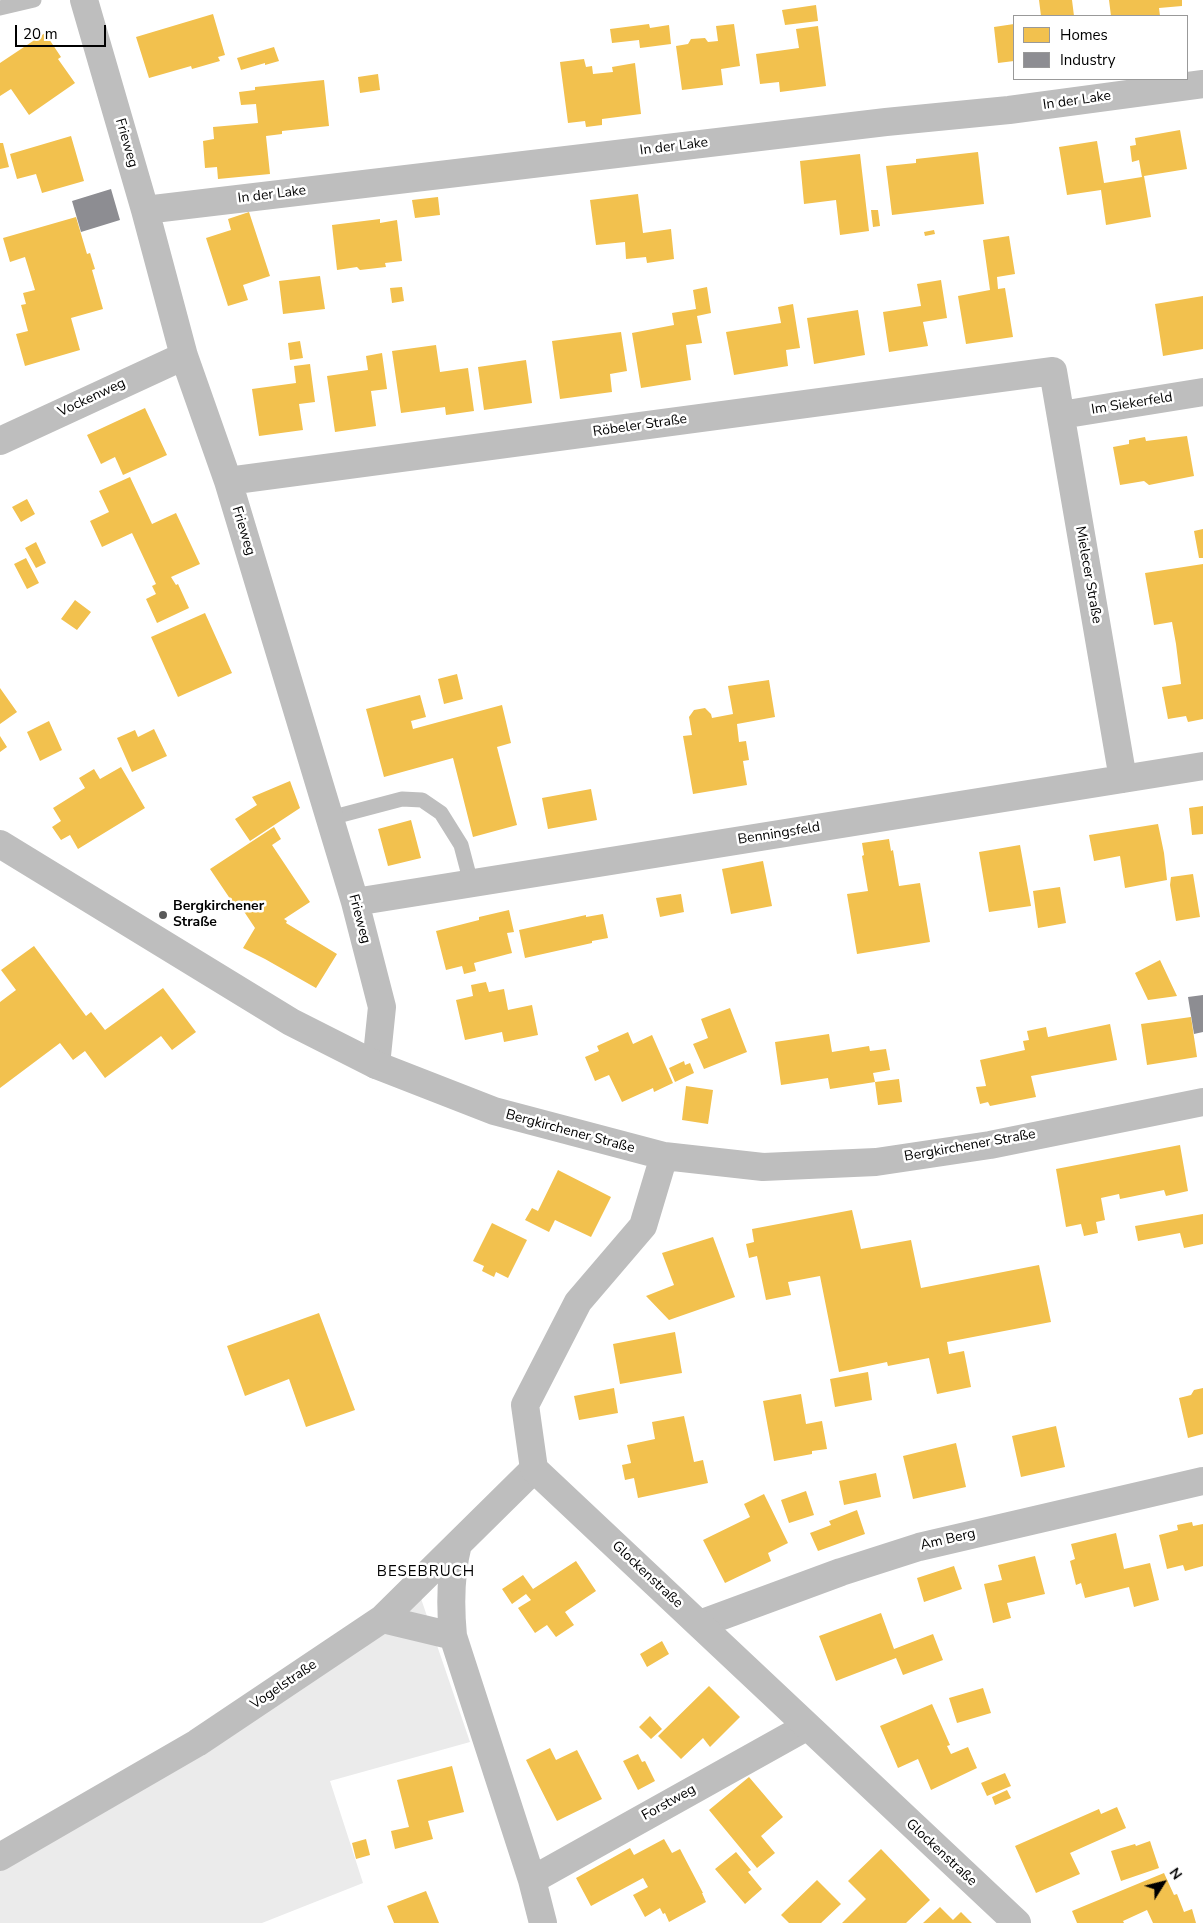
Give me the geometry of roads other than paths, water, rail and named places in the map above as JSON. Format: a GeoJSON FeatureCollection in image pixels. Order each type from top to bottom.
{"type":"FeatureCollection","features":[{"type":"Feature","properties":{"kind":"street","name":"Frieweg"},"geometry":{"type":"LineString","coordinates":[[84,0],[146,210],[184,356],[228,481],[355,902],[382,1007],[376,1064]]}},
{"type":"Feature","properties":{"kind":"street","name":"In der Lake"},"geometry":{"type":"LineString","coordinates":[[146,210],[1009,110],[1203,84]]}},
{"type":"Feature","properties":{"kind":"street","name":"Vockenweg"},"geometry":{"type":"LineString","coordinates":[[0,440],[184,356]]}},
{"type":"Feature","properties":{"kind":"street","name":"Röbeler Straße"},"geometry":{"type":"LineString","coordinates":[[228,481],[1053,370]]}},
{"type":"Feature","properties":{"kind":"street","name":"Mielecer Straße"},"geometry":{"type":"LineString","coordinates":[[1053,370],[1123,779]]}},
{"type":"Feature","properties":{"kind":"street","name":"Im Siekerfeld"},"geometry":{"type":"LineString","coordinates":[[1061,415],[1203,392]]}},
{"type":"Feature","properties":{"kind":"street","name":"Benningsfeld"},"geometry":{"type":"LineString","coordinates":[[355,902],[1203,766]]}},
{"type":"Feature","properties":{"kind":"street","name":"Bergkirchener Straße"},"geometry":{"type":"LineString","coordinates":[[0,844],[291,1022],[376,1064],[494,1111],[664,1156],[763,1167],[876,1162],[990,1145],[1203,1102]]}},
{"type":"Feature","properties":{"kind":"street"},"geometry":{"type":"LineString","coordinates":[[534,1469],[525,1405],[578,1302],[643,1226],[664,1156]]}},
{"type":"Feature","properties":{"kind":"street","name":"Vogelstraße"},"geometry":{"type":"LineString","coordinates":[[0,1857],[197,1743],[382,1619],[534,1469]]}},
{"type":"Feature","properties":{"kind":"street","name":"Glockenstraße"},"geometry":{"type":"LineString","coordinates":[[534,1469],[700,1624],[806,1727],[1017,1923]]}},
{"type":"Feature","properties":{"kind":"street","name":"Am Berg"},"geometry":{"type":"LineString","coordinates":[[700,1624],[841,1572],[919,1547],[1203,1482]]}},
{"type":"Feature","properties":{"kind":"street"},"geometry":{"type":"LineString","coordinates":[[458,1544],[453,1561],[450,1600],[453,1636],[532,1880],[543,1923]]}},
{"type":"Feature","properties":{"kind":"street"},"geometry":{"type":"LineString","coordinates":[[382,1619],[453,1636]]}},
{"type":"Feature","properties":{"kind":"street","name":"Forstweg"},"geometry":{"type":"LineString","coordinates":[[532,1880],[806,1727]]}},
{"type":"Feature","properties":{"kind":"lane"},"geometry":{"type":"LineString","coordinates":[[0,8],[34,0]]}},
{"type":"Feature","properties":{"kind":"lane"},"geometry":{"type":"LineString","coordinates":[[330,818],[402,799],[422,800],[440,814],[461,845],[471,883]]}},
{"type":"Feature","properties":{"kind":"place","name":"Bergkirchener Straße"},"geometry":{"type":"Point","coordinates":[163,915]}},
{"type":"Feature","properties":{"kind":"district","name":"BESEBRUCH"},"geometry":{"type":"Point","coordinates":[426,1572]}}]}
